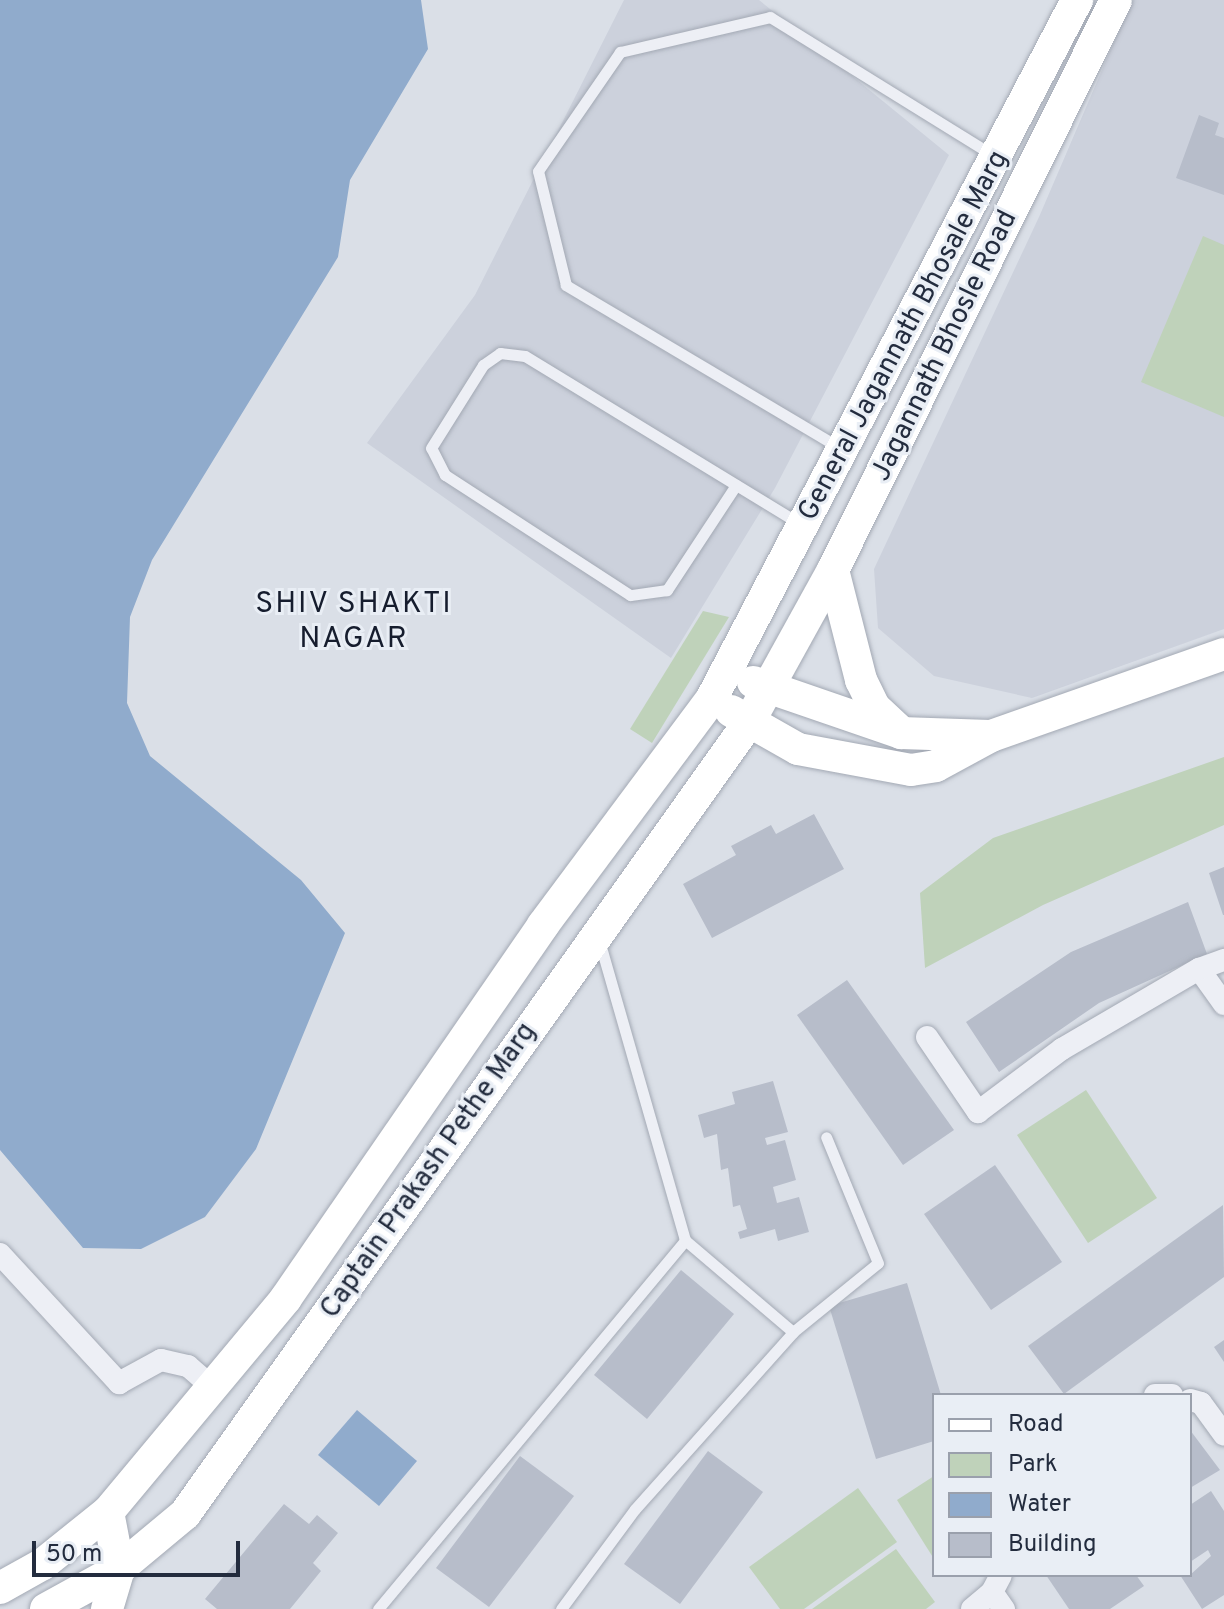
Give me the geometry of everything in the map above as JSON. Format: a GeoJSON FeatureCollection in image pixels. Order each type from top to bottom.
{"type":"FeatureCollection","features":[{"type":"Feature","properties":{"kind":"main road","name":"General Jagannath Bhosale Marg"},"geometry":{"type":"LineString","coordinates":[[728,671],[1077,0]]}},
{"type":"Feature","properties":{"kind":"main road","name":"Jagannath Bhosle Road"},"geometry":{"type":"LineString","coordinates":[[770,689],[833,570],[1116,0]]}},
{"type":"Feature","properties":{"kind":"main road"},"geometry":{"type":"LineString","coordinates":[[833,570],[861,680],[874,707],[901,733]]}},
{"type":"Feature","properties":{"kind":"main road"},"geometry":{"type":"LineString","coordinates":[[712,698],[798,749],[860,763],[911,770],[936,766],[991,736],[1224,654]]}},
{"type":"Feature","properties":{"kind":"main road"},"geometry":{"type":"LineString","coordinates":[[728,671],[867,724],[901,733],[991,736]]}},
{"type":"Feature","properties":{"kind":"main road","name":"Captain Prakash Pethe Marg"},"geometry":{"type":"LineString","coordinates":[[0,1588],[43,1564],[108,1512],[286,1298],[543,925],[712,698],[728,671]]}},
{"type":"Feature","properties":{"kind":"main road","name":"Captain Prakash Pethe Marg"},"geometry":{"type":"LineString","coordinates":[[46,1609],[119,1569],[185,1514],[770,689]]}},
{"type":"Feature","properties":{"kind":"main road"},"geometry":{"type":"LineString","coordinates":[[860,763],[867,724]]}},
{"type":"Feature","properties":{"kind":"main road"},"geometry":{"type":"LineString","coordinates":[[107,1609],[119,1569],[108,1512]]}},
{"type":"Feature","properties":{"kind":"street"},"geometry":{"type":"LineString","coordinates":[[927,1037],[978,1112],[1062,1049],[1199,969],[1224,960]]}},
{"type":"Feature","properties":{"kind":"street"},"geometry":{"type":"LineString","coordinates":[[1199,969],[1224,1004]]}},
{"type":"Feature","properties":{"kind":"street"},"geometry":{"type":"LineString","coordinates":[[0,1254],[119,1383],[161,1360],[188,1366],[212,1387]]}},
{"type":"Feature","properties":{"kind":"street"},"geometry":{"type":"LineString","coordinates":[[1192,1401],[1201,1403],[1224,1435]]}},
{"type":"Feature","properties":{"kind":"street"},"geometry":{"type":"LineString","coordinates":[[972,1609],[999,1592]]}},
{"type":"Feature","properties":{"kind":"lane"},"geometry":{"type":"LineString","coordinates":[[844,450],[566,285],[538,171],[620,52],[770,17],[997,158]]}},
{"type":"Feature","properties":{"kind":"lane"},"geometry":{"type":"LineString","coordinates":[[736,485],[667,590],[630,595],[445,475],[431,448],[483,365],[500,353],[525,356],[736,485],[804,527]]}},
{"type":"Feature","properties":{"kind":"lane"},"geometry":{"type":"LineString","coordinates":[[597,935],[685,1240],[793,1332]]}},
{"type":"Feature","properties":{"kind":"lane"},"geometry":{"type":"LineString","coordinates":[[561,1609],[635,1509],[793,1332],[878,1263],[826,1137]]}},
{"type":"Feature","properties":{"kind":"lane"},"geometry":{"type":"LineString","coordinates":[[378,1609],[685,1240]]}},
{"type":"Feature","properties":{"kind":"shaded area"},"geometry":{"type":"Polygon","coordinates":[[[624,0],[759,0],[949,155],[775,488],[671,658],[367,443],[475,295],[624,0]]]}},
{"type":"Feature","properties":{"kind":"shaded area"},"geometry":{"type":"Polygon","coordinates":[[[1132,0],[1224,0],[1224,629],[1032,698],[934,676],[878,628],[874,569],[1039,217],[1132,0]]]}},
{"type":"Feature","properties":{"kind":"green space"},"geometry":{"type":"Polygon","coordinates":[[[1203,236],[1224,245],[1224,417],[1141,382],[1203,236]]]}},
{"type":"Feature","properties":{"kind":"green space"},"geometry":{"type":"Polygon","coordinates":[[[703,611],[729,617],[652,743],[630,729],[703,611]]]}},
{"type":"Feature","properties":{"kind":"green space"},"geometry":{"type":"Polygon","coordinates":[[[1224,757],[1224,825],[1043,905],[925,968],[920,893],[993,838],[1224,757]]]}},
{"type":"Feature","properties":{"kind":"green space"},"geometry":{"type":"Polygon","coordinates":[[[1086,1090],[1157,1198],[1088,1243],[1017,1135],[1086,1090]]]}},
{"type":"Feature","properties":{"kind":"green space"},"geometry":{"type":"Polygon","coordinates":[[[932,1477],[932,1556],[897,1500],[932,1477]]]}},
{"type":"Feature","properties":{"kind":"green space"},"geometry":{"type":"Polygon","coordinates":[[[858,1488],[897,1542],[804,1609],[780,1609],[749,1567],[858,1488]]]}},
{"type":"Feature","properties":{"kind":"green space"},"geometry":{"type":"Polygon","coordinates":[[[896,1549],[935,1602],[926,1609],[812,1609],[896,1549]]]}},
{"type":"Feature","properties":{"kind":"water"},"geometry":{"type":"Polygon","coordinates":[[[0,0],[421,0],[428,49],[350,180],[338,257],[152,560],[130,617],[127,703],[150,756],[301,880],[345,933],[256,1149],[205,1217],[141,1249],[83,1248],[0,1150],[0,0]]]}},
{"type":"Feature","properties":{"kind":"water"},"geometry":{"type":"Polygon","coordinates":[[[357,1410],[417,1461],[379,1506],[318,1455],[357,1410]]]}},
{"type":"Feature","properties":{"kind":"building"},"geometry":{"type":"Polygon","coordinates":[[[1199,115],[1219,123],[1215,135],[1224,138],[1224,195],[1176,178],[1199,115]]]}},
{"type":"Feature","properties":{"kind":"building"},"geometry":{"type":"Polygon","coordinates":[[[814,814],[844,869],[712,938],[683,884],[736,855],[731,846],[771,825],[776,834],[814,814]]]}},
{"type":"Feature","properties":{"kind":"building"},"geometry":{"type":"Polygon","coordinates":[[[1224,867],[1224,915],[1223,915],[1209,873],[1224,867]]]}},
{"type":"Feature","properties":{"kind":"building"},"geometry":{"type":"Polygon","coordinates":[[[1188,902],[1207,954],[1099,1003],[999,1072],[966,1022],[1071,952],[1188,902]]]}},
{"type":"Feature","properties":{"kind":"building"},"geometry":{"type":"Polygon","coordinates":[[[847,980],[954,1130],[903,1165],[797,1015],[847,980]]]}},
{"type":"Feature","properties":{"kind":"building"},"geometry":{"type":"Polygon","coordinates":[[[773,1081],[788,1132],[765,1138],[767,1145],[785,1140],[796,1180],[773,1187],[777,1203],[799,1197],[809,1232],[778,1241],[775,1229],[740,1239],[738,1232],[747,1229],[740,1205],[733,1207],[728,1168],[721,1170],[717,1134],[704,1138],[698,1115],[735,1104],[732,1092],[773,1081]]]}},
{"type":"Feature","properties":{"kind":"building"},"geometry":{"type":"Polygon","coordinates":[[[995,1165],[1062,1262],[991,1310],[924,1214],[995,1165]]]}},
{"type":"Feature","properties":{"kind":"building"},"geometry":{"type":"Polygon","coordinates":[[[1223,1205],[1224,1277],[1065,1393],[1028,1346],[1223,1205]]]}},
{"type":"Feature","properties":{"kind":"building"},"geometry":{"type":"Polygon","coordinates":[[[681,1270],[734,1314],[647,1419],[594,1375],[681,1270]]]}},
{"type":"Feature","properties":{"kind":"building"},"geometry":{"type":"Polygon","coordinates":[[[907,1283],[940,1393],[932,1393],[932,1442],[876,1459],[829,1306],[907,1283]]]}},
{"type":"Feature","properties":{"kind":"building"},"geometry":{"type":"Polygon","coordinates":[[[1224,1340],[1224,1362],[1214,1347],[1224,1340]]]}},
{"type":"Feature","properties":{"kind":"building"},"geometry":{"type":"Polygon","coordinates":[[[1192,1433],[1220,1470],[1192,1487],[1192,1433]]]}},
{"type":"Feature","properties":{"kind":"building"},"geometry":{"type":"Polygon","coordinates":[[[708,1451],[763,1492],[680,1604],[624,1564],[708,1451]]]}},
{"type":"Feature","properties":{"kind":"building"},"geometry":{"type":"Polygon","coordinates":[[[520,1456],[574,1496],[489,1607],[436,1568],[520,1456]]]}},
{"type":"Feature","properties":{"kind":"building"},"geometry":{"type":"Polygon","coordinates":[[[1211,1491],[1224,1511],[1224,1595],[1202,1609],[1181,1577],[1192,1577],[1192,1573],[1211,1556],[1208,1550],[1192,1561],[1192,1504],[1211,1491]]]}},
{"type":"Feature","properties":{"kind":"building"},"geometry":{"type":"Polygon","coordinates":[[[284,1504],[309,1524],[317,1515],[338,1533],[313,1563],[321,1571],[290,1609],[217,1609],[205,1599],[284,1504]]]}},
{"type":"Feature","properties":{"kind":"building"},"geometry":{"type":"Polygon","coordinates":[[[1047,1577],[1137,1577],[1144,1586],[1110,1609],[1069,1609],[1047,1577]]]}},
{"type":"Feature","properties":{"kind":"district","name":"SHIV SHAKTI NAGAR"},"geometry":{"type":"Point","coordinates":[354,622]}}]}
